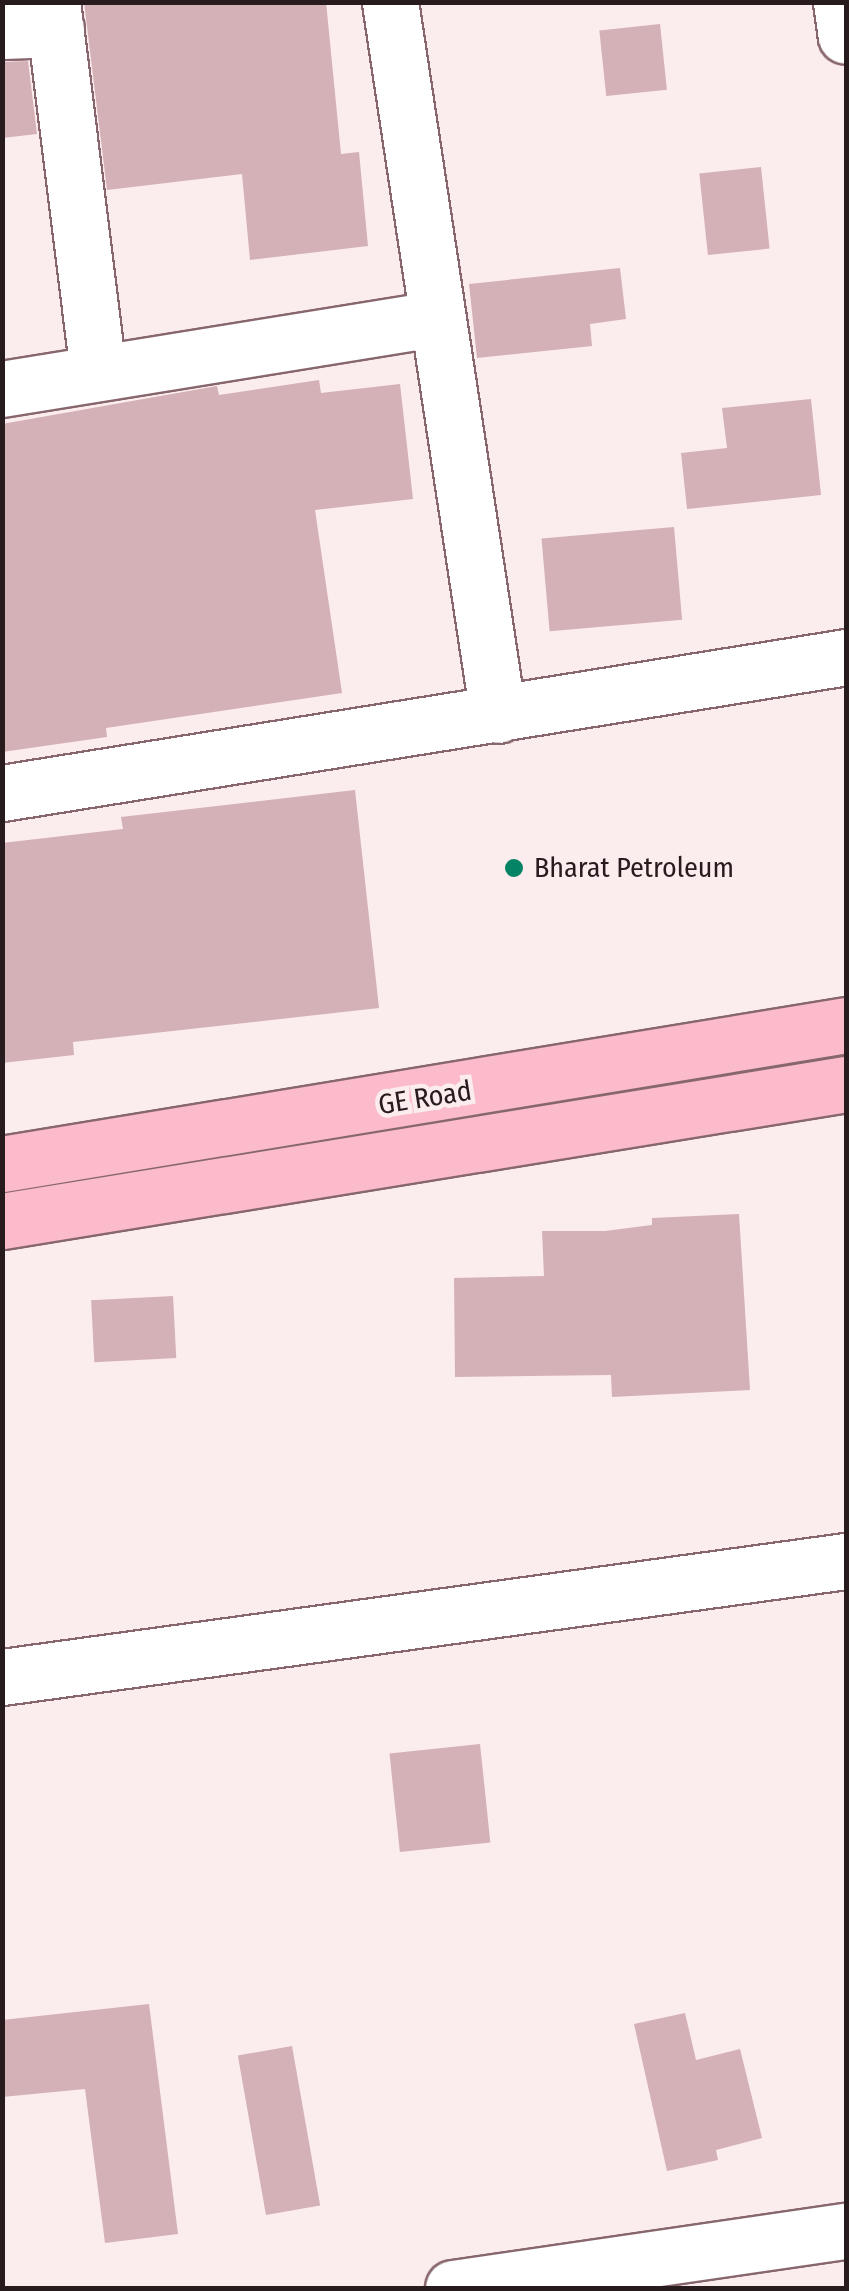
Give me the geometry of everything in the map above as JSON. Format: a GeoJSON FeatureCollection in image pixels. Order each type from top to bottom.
{"type":"FeatureCollection","features":[{"type":"Feature","properties":{"kind":"main road","name":"GE Road"},"geometry":{"type":"LineString","coordinates":[[2,1164],[846,1024]]}},
{"type":"Feature","properties":{"kind":"main road","name":"GE Road"},"geometry":{"type":"LineString","coordinates":[[2,1221],[846,1084]]}},
{"type":"Feature","properties":{"kind":"street"},"geometry":{"type":"LineString","coordinates":[[390,2],[498,715]]}},
{"type":"Feature","properties":{"kind":"street"},"geometry":{"type":"LineString","coordinates":[[842,2],[846,36]]}},
{"type":"Feature","properties":{"kind":"street"},"geometry":{"type":"LineString","coordinates":[[2,31],[54,16],[98,370]]}},
{"type":"Feature","properties":{"kind":"street"},"geometry":{"type":"LineString","coordinates":[[2,389],[98,370],[435,319]]}},
{"type":"Feature","properties":{"kind":"street"},"geometry":{"type":"LineString","coordinates":[[2,793],[846,657]]}},
{"type":"Feature","properties":{"kind":"street"},"geometry":{"type":"LineString","coordinates":[[2,1677],[846,1561]]}},
{"type":"Feature","properties":{"kind":"street"},"geometry":{"type":"LineString","coordinates":[[453,2288],[846,2231]]}},
{"type":"Feature","properties":{"kind":"building"},"geometry":{"type":"Polygon","coordinates":[[[84,2],[326,2],[341,154],[359,152],[368,246],[250,260],[242,174],[107,190],[84,2]]]}},
{"type":"Feature","properties":{"kind":"building"},"geometry":{"type":"Polygon","coordinates":[[[660,24],[667,90],[606,96],[599,30],[660,24]]]}},
{"type":"Feature","properties":{"kind":"building"},"geometry":{"type":"Polygon","coordinates":[[[28,61],[37,134],[2,138],[2,62],[28,61]]]}},
{"type":"Feature","properties":{"kind":"building"},"geometry":{"type":"Polygon","coordinates":[[[761,167],[770,249],[708,255],[699,173],[761,167]]]}},
{"type":"Feature","properties":{"kind":"building"},"geometry":{"type":"Polygon","coordinates":[[[620,268],[626,319],[590,324],[592,346],[477,358],[469,284],[620,268]]]}},
{"type":"Feature","properties":{"kind":"building"},"geometry":{"type":"Polygon","coordinates":[[[319,380],[321,393],[400,384],[413,499],[315,510],[342,693],[106,728],[107,737],[2,752],[2,424],[217,386],[219,395],[319,380]]]}},
{"type":"Feature","properties":{"kind":"building"},"geometry":{"type":"Polygon","coordinates":[[[811,399],[821,495],[687,509],[681,453],[727,448],[722,408],[811,399]]]}},
{"type":"Feature","properties":{"kind":"building"},"geometry":{"type":"Polygon","coordinates":[[[674,527],[682,620],[550,631],[542,539],[674,527]]]}},
{"type":"Feature","properties":{"kind":"building"},"geometry":{"type":"Polygon","coordinates":[[[355,790],[379,1008],[73,1042],[74,1055],[2,1063],[2,843],[123,829],[121,817],[355,790]]]}},
{"type":"Feature","properties":{"kind":"building"},"geometry":{"type":"Polygon","coordinates":[[[739,1214],[750,1390],[612,1397],[611,1375],[455,1377],[454,1278],[544,1276],[542,1231],[605,1231],[652,1225],[652,1218],[739,1214]]]}},
{"type":"Feature","properties":{"kind":"building"},"geometry":{"type":"Polygon","coordinates":[[[173,1296],[176,1358],[94,1362],[91,1300],[173,1296]]]}},
{"type":"Feature","properties":{"kind":"building"},"geometry":{"type":"Polygon","coordinates":[[[480,1744],[490,1842],[400,1852],[389,1754],[480,1744]]]}},
{"type":"Feature","properties":{"kind":"building"},"geometry":{"type":"Polygon","coordinates":[[[149,2004],[178,2234],[105,2243],[85,2089],[2,2097],[2,2020],[149,2004]]]}},
{"type":"Feature","properties":{"kind":"building"},"geometry":{"type":"Polygon","coordinates":[[[685,2013],[696,2060],[740,2049],[762,2138],[716,2150],[718,2160],[667,2171],[634,2024],[685,2013]]]}},
{"type":"Feature","properties":{"kind":"building"},"geometry":{"type":"Polygon","coordinates":[[[292,2046],[320,2206],[266,2215],[238,2056],[292,2046]]]}},
{"type":"Feature","properties":{"kind":"place","name":"Bharat Petroleum"},"geometry":{"type":"Point","coordinates":[514,868]}}]}
